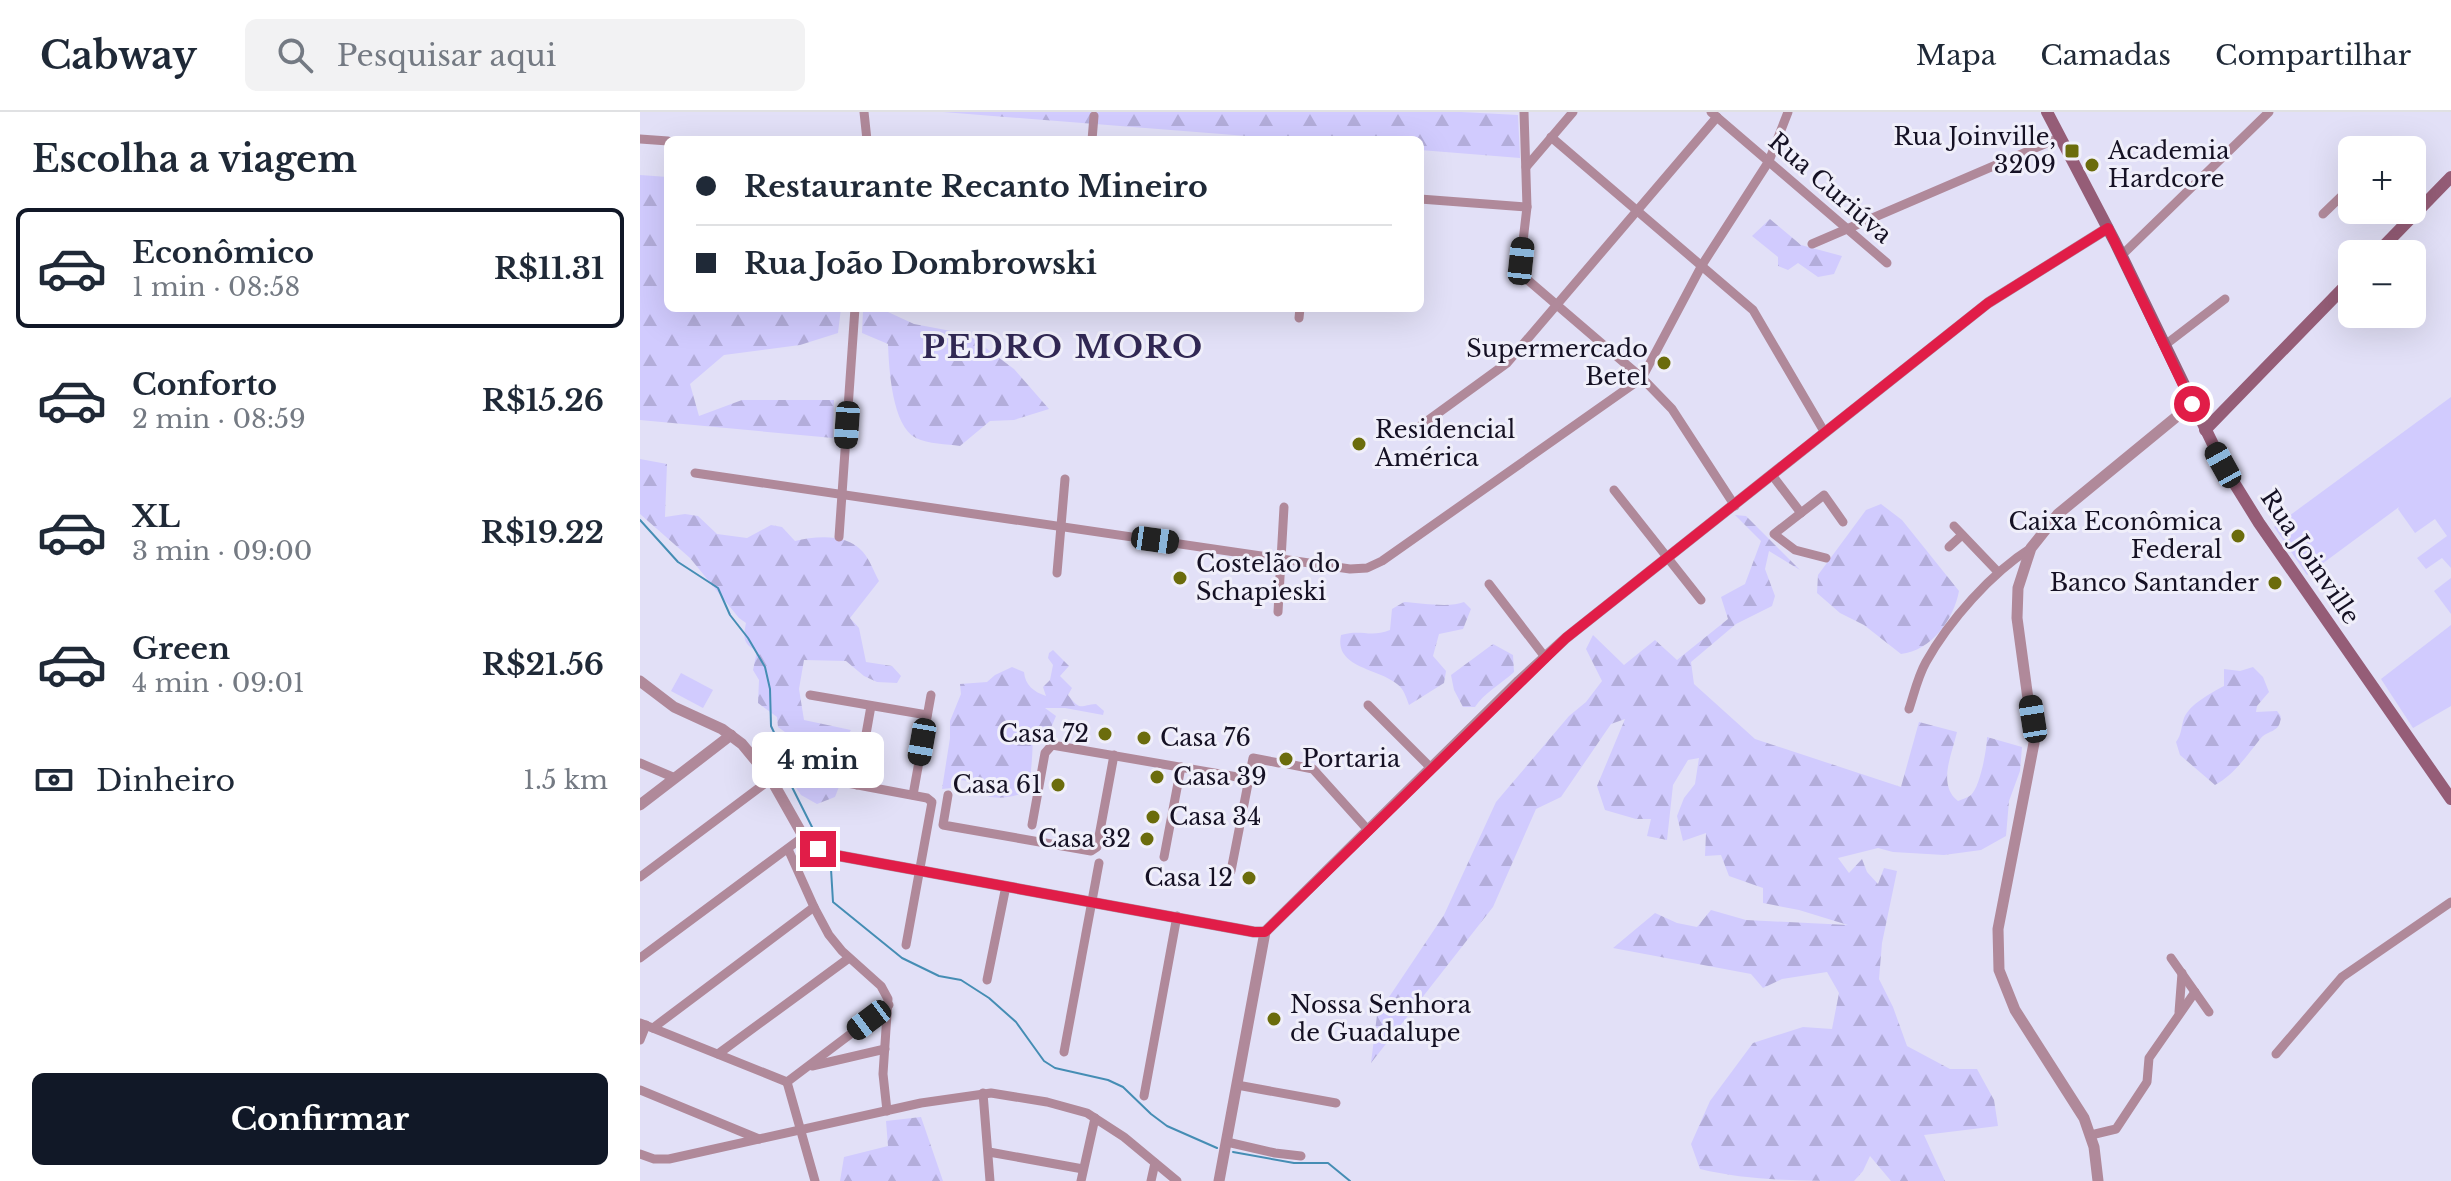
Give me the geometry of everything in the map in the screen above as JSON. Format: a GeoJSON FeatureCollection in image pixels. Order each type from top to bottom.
{"type":"FeatureCollection","features":[{"type":"Feature","properties":{"kind":"main road","name":"Rua Joinville"},"geometry":{"type":"LineString","coordinates":[[2047,112],[2122,255],[2205,430],[2259,523],[2451,799]]}},
{"type":"Feature","properties":{"kind":"main road"},"geometry":{"type":"LineString","coordinates":[[2426,203],[2451,177]]}},
{"type":"Feature","properties":{"kind":"main road"},"geometry":{"type":"LineString","coordinates":[[2390,240],[2406,224]]}},
{"type":"Feature","properties":{"kind":"main road"},"geometry":{"type":"LineString","coordinates":[[2205,430],[2338,293]]}},
{"type":"Feature","properties":{"kind":"street"},"geometry":{"type":"LineString","coordinates":[[864,112],[867,136]]}},
{"type":"Feature","properties":{"kind":"street"},"geometry":{"type":"LineString","coordinates":[[1524,112],[1527,207],[1520,267],[1523,276],[1642,378],[1683,423],[1735,506]]}},
{"type":"Feature","properties":{"kind":"street"},"geometry":{"type":"LineString","coordinates":[[1526,167],[1573,112]]}},
{"type":"Feature","properties":{"kind":"street"},"geometry":{"type":"LineString","coordinates":[[695,473],[1350,569],[1374,566],[1642,378],[1702,265],[1769,161],[1788,112]]}},
{"type":"Feature","properties":{"kind":"street"},"geometry":{"type":"LineString","coordinates":[[2122,255],[2269,112]]}},
{"type":"Feature","properties":{"kind":"street"},"geometry":{"type":"LineString","coordinates":[[1412,432],[1500,370],[1638,210],[1714,115]]}},
{"type":"Feature","properties":{"kind":"street","name":"Rua Curiúva"},"geometry":{"type":"LineString","coordinates":[[1714,115],[1887,263]]}},
{"type":"Feature","properties":{"kind":"street"},"geometry":{"type":"LineString","coordinates":[[1092,136],[1094,116]]}},
{"type":"Feature","properties":{"kind":"street"},"geometry":{"type":"LineString","coordinates":[[1551,137],[1746,302],[1760,319],[1825,433]]}},
{"type":"Feature","properties":{"kind":"street"},"geometry":{"type":"LineString","coordinates":[[1812,244],[2061,137]]}},
{"type":"Feature","properties":{"kind":"street"},"geometry":{"type":"LineString","coordinates":[[640,139],[664,141]]}},
{"type":"Feature","properties":{"kind":"street"},"geometry":{"type":"LineString","coordinates":[[1424,199],[1527,207]]}},
{"type":"Feature","properties":{"kind":"street"},"geometry":{"type":"LineString","coordinates":[[2323,214],[2338,200]]}},
{"type":"Feature","properties":{"kind":"street"},"geometry":{"type":"LineString","coordinates":[[1219,1181],[1265,932],[1545,657],[1988,303],[2108,228]]}},
{"type":"Feature","properties":{"kind":"street"},"geometry":{"type":"LineString","coordinates":[[2165,345],[2225,299]]}},
{"type":"Feature","properties":{"kind":"street"},"geometry":{"type":"LineString","coordinates":[[839,537],[855,312]]}},
{"type":"Feature","properties":{"kind":"street"},"geometry":{"type":"LineString","coordinates":[[1909,709],[1928,659],[1972,600],[1998,572],[2031,548],[2058,514],[2192,404]]}},
{"type":"Feature","properties":{"kind":"street"},"geometry":{"type":"LineString","coordinates":[[1772,475],[1801,513]]}},
{"type":"Feature","properties":{"kind":"street"},"geometry":{"type":"LineString","coordinates":[[1057,573],[1065,479]]}},
{"type":"Feature","properties":{"kind":"street"},"geometry":{"type":"LineString","coordinates":[[1614,490],[1701,600]]}},
{"type":"Feature","properties":{"kind":"street"},"geometry":{"type":"LineString","coordinates":[[1826,558],[1795,550],[1774,534],[1824,495],[1843,522]]}},
{"type":"Feature","properties":{"kind":"street"},"geometry":{"type":"LineString","coordinates":[[1278,612],[1284,507]]}},
{"type":"Feature","properties":{"kind":"street"},"geometry":{"type":"LineString","coordinates":[[1954,526],[1998,572]]}},
{"type":"Feature","properties":{"kind":"street"},"geometry":{"type":"LineString","coordinates":[[1949,547],[1962,535]]}},
{"type":"Feature","properties":{"kind":"street"},"geometry":{"type":"LineString","coordinates":[[2031,548],[2021,574],[2017,602],[2034,743],[1998,929],[1997,957],[2007,994],[2078,1107],[2091,1135],[2098,1181]]}},
{"type":"Feature","properties":{"kind":"street"},"geometry":{"type":"LineString","coordinates":[[1489,584],[1545,657]]}},
{"type":"Feature","properties":{"kind":"street"},"geometry":{"type":"LineString","coordinates":[[640,681],[674,707],[731,735],[753,755],[771,779],[803,837],[818,849],[1265,932]]}},
{"type":"Feature","properties":{"kind":"street"},"geometry":{"type":"LineString","coordinates":[[810,695],[927,715]]}},
{"type":"Feature","properties":{"kind":"street"},"geometry":{"type":"LineString","coordinates":[[913,795],[931,695]]}},
{"type":"Feature","properties":{"kind":"street"},"geometry":{"type":"LineString","coordinates":[[1368,705],[1431,768]]}},
{"type":"Feature","properties":{"kind":"street"},"geometry":{"type":"LineString","coordinates":[[857,785],[871,706]]}},
{"type":"Feature","properties":{"kind":"street"},"geometry":{"type":"LineString","coordinates":[[640,805],[731,735]]}},
{"type":"Feature","properties":{"kind":"street"},"geometry":{"type":"LineString","coordinates":[[1032,825],[1045,753],[1049,747],[1056,745],[1249,779]]}},
{"type":"Feature","properties":{"kind":"street"},"geometry":{"type":"LineString","coordinates":[[948,795],[943,825],[1093,850],[1097,847],[1114,755]]}},
{"type":"Feature","properties":{"kind":"street"},"geometry":{"type":"LineString","coordinates":[[1231,871],[1253,758],[1313,769],[1368,830]]}},
{"type":"Feature","properties":{"kind":"street"},"geometry":{"type":"LineString","coordinates":[[640,763],[675,778]]}},
{"type":"Feature","properties":{"kind":"street"},"geometry":{"type":"LineString","coordinates":[[1164,857],[1181,767]]}},
{"type":"Feature","properties":{"kind":"street"},"geometry":{"type":"LineString","coordinates":[[640,877],[771,779]]}},
{"type":"Feature","properties":{"kind":"street"},"geometry":{"type":"LineString","coordinates":[[842,782],[930,800],[932,811],[906,945]]}},
{"type":"Feature","properties":{"kind":"street"},"geometry":{"type":"LineString","coordinates":[[995,835],[997,823]]}},
{"type":"Feature","properties":{"kind":"street"},"geometry":{"type":"LineString","coordinates":[[640,958],[803,837]]}},
{"type":"Feature","properties":{"kind":"street"},"geometry":{"type":"LineString","coordinates":[[788,849],[829,935],[849,958],[881,986],[889,1005],[884,1085],[887,1111]]}},
{"type":"Feature","properties":{"kind":"street"},"geometry":{"type":"LineString","coordinates":[[1064,1052],[1099,863]]}},
{"type":"Feature","properties":{"kind":"street"},"geometry":{"type":"LineString","coordinates":[[987,980],[1006,886]]}},
{"type":"Feature","properties":{"kind":"street"},"geometry":{"type":"LineString","coordinates":[[2276,1054],[2342,977],[2451,902]]}},
{"type":"Feature","properties":{"kind":"street"},"geometry":{"type":"LineString","coordinates":[[640,1040],[646,1025],[814,907]]}},
{"type":"Feature","properties":{"kind":"street"},"geometry":{"type":"LineString","coordinates":[[1144,1096],[1177,916]]}},
{"type":"Feature","properties":{"kind":"street"},"geometry":{"type":"LineString","coordinates":[[718,1054],[849,958]]}},
{"type":"Feature","properties":{"kind":"street"},"geometry":{"type":"LineString","coordinates":[[2171,958],[2209,1012]]}},
{"type":"Feature","properties":{"kind":"street"},"geometry":{"type":"LineString","coordinates":[[2179,1016],[2182,973]]}},
{"type":"Feature","properties":{"kind":"street"},"geometry":{"type":"LineString","coordinates":[[2091,1135],[2116,1129],[2147,1082],[2149,1058],[2195,992]]}},
{"type":"Feature","properties":{"kind":"street"},"geometry":{"type":"LineString","coordinates":[[787,1082],[889,1005]]}},
{"type":"Feature","properties":{"kind":"street"},"geometry":{"type":"LineString","coordinates":[[646,1025],[787,1082]]}},
{"type":"Feature","properties":{"kind":"street"},"geometry":{"type":"LineString","coordinates":[[808,1066],[885,1049]]}},
{"type":"Feature","properties":{"kind":"street"},"geometry":{"type":"LineString","coordinates":[[787,1082],[815,1181]]}},
{"type":"Feature","properties":{"kind":"street"},"geometry":{"type":"LineString","coordinates":[[1237,1085],[1336,1103]]}},
{"type":"Feature","properties":{"kind":"street"},"geometry":{"type":"LineString","coordinates":[[640,1090],[760,1139]]}},
{"type":"Feature","properties":{"kind":"street"},"geometry":{"type":"LineString","coordinates":[[983,1093],[990,1181]]}},
{"type":"Feature","properties":{"kind":"street"},"geometry":{"type":"LineString","coordinates":[[640,1154],[654,1159],[669,1159],[983,1093],[1080,1110],[1095,1118],[1177,1181]]}},
{"type":"Feature","properties":{"kind":"street"},"geometry":{"type":"LineString","coordinates":[[1081,1181],[1095,1118]]}},
{"type":"Feature","properties":{"kind":"street"},"geometry":{"type":"LineString","coordinates":[[1227,1142],[1301,1156]]}},
{"type":"Feature","properties":{"kind":"street"},"geometry":{"type":"LineString","coordinates":[[989,1152],[1083,1169]]}},
{"type":"Feature","properties":{"kind":"street"},"geometry":{"type":"LineString","coordinates":[[1151,1181],[1155,1163]]}},
{"type":"Feature","properties":{"kind":"green space"},"geometry":{"type":"Polygon","coordinates":[[[943,112],[1461,112],[1518,115],[1520,158],[1424,150],[1424,136],[1247,136],[943,112]]]}},
{"type":"Feature","properties":{"kind":"green space"},"geometry":{"type":"Polygon","coordinates":[[[640,175],[664,177],[664,312],[841,312],[838,333],[800,345],[724,355],[690,384],[699,416],[742,400],[834,400],[833,438],[640,420],[640,175]]]}},
{"type":"Feature","properties":{"kind":"green space"},"geometry":{"type":"Polygon","coordinates":[[[1770,219],[1801,245],[1842,256],[1834,274],[1818,277],[1798,263],[1788,270],[1778,266],[1778,257],[1752,236],[1770,219]]]}},
{"type":"Feature","properties":{"kind":"green space"},"geometry":{"type":"Polygon","coordinates":[[[863,312],[888,312],[914,324],[967,334],[1014,369],[1049,409],[1014,420],[990,421],[960,446],[916,438],[908,432],[897,410],[888,344],[862,333],[863,312]]]}},
{"type":"Feature","properties":{"kind":"green space"},"geometry":{"type":"Polygon","coordinates":[[[2451,397],[2451,568],[2442,558],[2426,569],[2417,558],[2447,536],[2435,519],[2415,533],[2399,507],[2307,575],[2274,527],[2451,397]]]}},
{"type":"Feature","properties":{"kind":"green space"},"geometry":{"type":"Polygon","coordinates":[[[640,459],[667,464],[665,517],[698,516],[717,534],[747,538],[771,525],[782,527],[795,541],[822,537],[840,539],[856,546],[868,559],[879,581],[850,618],[859,628],[866,662],[892,666],[901,676],[897,683],[877,682],[846,661],[804,660],[799,689],[804,720],[851,730],[839,747],[839,759],[854,765],[854,772],[844,774],[835,797],[817,804],[801,795],[780,765],[782,754],[791,744],[789,735],[778,727],[777,717],[758,703],[759,680],[753,670],[757,651],[745,640],[746,623],[690,558],[640,514],[640,459]]]}},
{"type":"Feature","properties":{"kind":"green space"},"geometry":{"type":"Polygon","coordinates":[[[1881,504],[1902,520],[1959,591],[1952,612],[1939,632],[1922,647],[1901,654],[1864,625],[1840,613],[1817,593],[1818,575],[1866,510],[1881,504]]]}},
{"type":"Feature","properties":{"kind":"green space"},"geometry":{"type":"Polygon","coordinates":[[[1735,515],[1746,516],[1800,570],[1769,551],[1765,569],[1775,596],[1772,606],[1736,624],[1691,662],[1694,684],[1755,739],[1901,787],[1919,722],[1957,732],[1947,778],[1948,787],[1958,801],[1974,791],[1987,737],[2022,747],[2020,771],[2009,801],[2006,836],[1981,850],[1944,855],[1878,848],[1838,858],[1849,873],[1862,859],[1867,872],[1878,884],[1884,868],[1897,871],[1882,943],[1879,979],[1907,1046],[1950,1069],[1977,1069],[1994,1100],[1998,1126],[1924,1135],[1945,1181],[1891,1181],[1870,1156],[1854,1181],[1757,1178],[1700,1169],[1691,1144],[1710,1101],[1753,1043],[1803,1027],[1832,1029],[1839,993],[1827,972],[1782,979],[1763,988],[1751,974],[1613,948],[1655,913],[1677,923],[1697,927],[1711,910],[1746,920],[1848,925],[1763,903],[1763,888],[1729,876],[1721,855],[1705,856],[1706,833],[1683,841],[1677,816],[1684,798],[1695,784],[1699,758],[1688,760],[1673,785],[1667,840],[1647,836],[1651,819],[1636,819],[1605,810],[1597,786],[1625,719],[1611,724],[1561,797],[1536,809],[1493,907],[1371,1063],[1377,1015],[1444,915],[1496,802],[1602,681],[1586,649],[1593,635],[1624,665],[1655,640],[1677,660],[1728,619],[1721,597],[1745,584],[1761,541],[1735,515]]]}},
{"type":"Feature","properties":{"kind":"green space"},"geometry":{"type":"Polygon","coordinates":[[[2451,578],[2451,614],[2434,591],[2451,578]]]}},
{"type":"Feature","properties":{"kind":"green space"},"geometry":{"type":"Polygon","coordinates":[[[1404,602],[1443,605],[1464,602],[1471,609],[1463,629],[1439,634],[1433,656],[1446,671],[1444,683],[1409,705],[1399,686],[1351,661],[1341,646],[1341,635],[1390,630],[1392,609],[1404,602]]]}},
{"type":"Feature","properties":{"kind":"green space"},"geometry":{"type":"Polygon","coordinates":[[[2451,625],[2451,706],[2413,728],[2381,679],[2451,625]]]}},
{"type":"Feature","properties":{"kind":"green space"},"geometry":{"type":"Polygon","coordinates":[[[1493,644],[1513,655],[1514,672],[1475,707],[1463,707],[1454,690],[1451,675],[1493,644]]]}},
{"type":"Feature","properties":{"kind":"green space"},"geometry":{"type":"Polygon","coordinates":[[[1053,650],[1069,666],[1060,676],[1072,688],[1068,695],[1078,706],[1096,704],[1104,711],[1103,715],[1045,708],[1056,716],[1048,735],[1032,739],[1028,792],[1010,797],[993,797],[981,794],[970,782],[959,780],[952,788],[942,789],[950,721],[961,694],[960,684],[987,682],[1012,667],[1024,672],[1031,687],[1046,696],[1043,687],[1050,680],[1053,665],[1048,658],[1053,650]]]}},
{"type":"Feature","properties":{"kind":"green space"},"geometry":{"type":"Polygon","coordinates":[[[2253,667],[2263,677],[2269,692],[2257,706],[2256,712],[2277,711],[2280,722],[2277,728],[2261,738],[2234,770],[2215,785],[2180,755],[2176,742],[2191,708],[2224,686],[2224,669],[2240,671],[2253,667]]]}},
{"type":"Feature","properties":{"kind":"green space"},"geometry":{"type":"Polygon","coordinates":[[[681,673],[713,690],[703,708],[671,691],[681,673]]]}},
{"type":"Feature","properties":{"kind":"green space"},"geometry":{"type":"Polygon","coordinates":[[[921,1117],[943,1181],[840,1181],[844,1157],[888,1146],[886,1121],[921,1117]]]}},
{"type":"Feature","properties":{"kind":"waterway"},"geometry":{"type":"LineString","coordinates":[[640,520],[678,562],[718,588],[730,615],[765,667],[770,689],[771,726],[780,745],[788,779],[822,847]]}},
{"type":"Feature","properties":{"kind":"waterway"},"geometry":{"type":"LineString","coordinates":[[827,856],[833,902],[902,958],[939,976],[961,980],[989,998],[1016,1022],[1044,1061],[1055,1068],[1108,1080],[1123,1087],[1167,1126],[1217,1148]]}},
{"type":"Feature","properties":{"kind":"waterway"},"geometry":{"type":"LineString","coordinates":[[1233,1152],[1294,1163],[1328,1163],[1350,1181]]}},
{"type":"Feature","properties":{"kind":"place","name":"Rua Joinville, 3209"},"geometry":{"type":"Point","coordinates":[2072,151]}},
{"type":"Feature","properties":{"kind":"place","name":"Academia Hardcore"},"geometry":{"type":"Point","coordinates":[2092,165]}},
{"type":"Feature","properties":{"kind":"place","name":"Supermercado Betel"},"geometry":{"type":"Point","coordinates":[1664,363]}},
{"type":"Feature","properties":{"kind":"place","name":"Residencial América"},"geometry":{"type":"Point","coordinates":[1359,444]}},
{"type":"Feature","properties":{"kind":"place","name":"Caixa Econômica Federal"},"geometry":{"type":"Point","coordinates":[2238,536]}},
{"type":"Feature","properties":{"kind":"place","name":"Costelão do Schapieski"},"geometry":{"type":"Point","coordinates":[1180,578]}},
{"type":"Feature","properties":{"kind":"place","name":"Banco Santander"},"geometry":{"type":"Point","coordinates":[2275,583]}},
{"type":"Feature","properties":{"kind":"place","name":"Casa 72"},"geometry":{"type":"Point","coordinates":[1105,734]}},
{"type":"Feature","properties":{"kind":"place","name":"Casa 76"},"geometry":{"type":"Point","coordinates":[1144,738]}},
{"type":"Feature","properties":{"kind":"place","name":"Portaria"},"geometry":{"type":"Point","coordinates":[1286,759]}},
{"type":"Feature","properties":{"kind":"place","name":"Casa 39"},"geometry":{"type":"Point","coordinates":[1157,777]}},
{"type":"Feature","properties":{"kind":"place","name":"Casa 61"},"geometry":{"type":"Point","coordinates":[1058,785]}},
{"type":"Feature","properties":{"kind":"place","name":"Casa 34"},"geometry":{"type":"Point","coordinates":[1153,817]}},
{"type":"Feature","properties":{"kind":"place","name":"Casa 32"},"geometry":{"type":"Point","coordinates":[1147,839]}},
{"type":"Feature","properties":{"kind":"place","name":"Casa 12"},"geometry":{"type":"Point","coordinates":[1249,878]}},
{"type":"Feature","properties":{"kind":"place","name":"Nossa Senhora de Guadalupe"},"geometry":{"type":"Point","coordinates":[1274,1019]}},
{"type":"Feature","properties":{"kind":"district","name":"PEDRO MORO"},"geometry":{"type":"Point","coordinates":[1063,347]}},
{"type":"Feature","properties":{"kind":"route"},"geometry":{"type":"LineString","coordinates":[[818,849],[840,856],[1265,932],[1566,638],[1988,303],[2108,228],[2192,404]]}}]}
